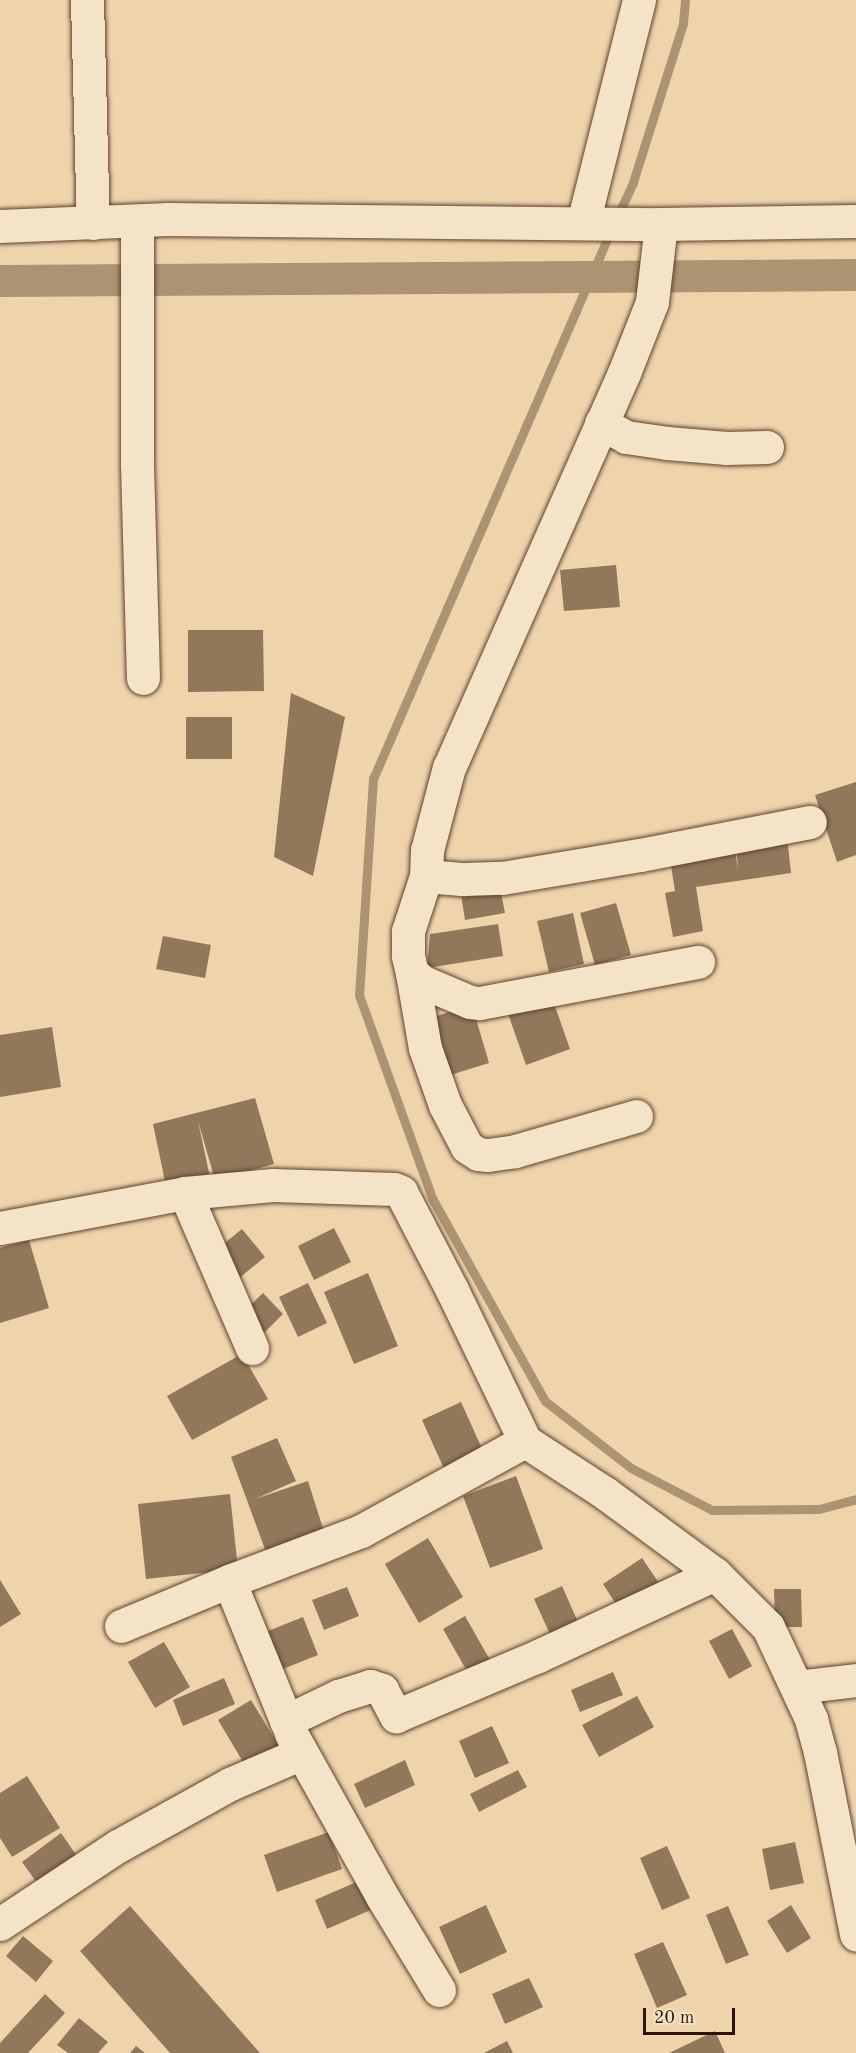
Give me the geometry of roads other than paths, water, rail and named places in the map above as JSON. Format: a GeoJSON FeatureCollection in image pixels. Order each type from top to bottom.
{"type":"FeatureCollection","features":[{"type":"Feature","properties":{"kind":"street"},"geometry":{"type":"LineString","coordinates":[[87,0],[93,223]]}},
{"type":"Feature","properties":{"kind":"street"},"geometry":{"type":"LineString","coordinates":[[636,1116],[515,1151],[488,1155],[472,1150],[458,1134],[426,1048],[412,973],[408,931],[426,876],[427,850],[449,767],[652,302],[627,229],[639,0]]}},
{"type":"Feature","properties":{"kind":"street"},"geometry":{"type":"LineString","coordinates":[[0,226],[93,223],[136,235],[627,229],[856,220]]}},
{"type":"Feature","properties":{"kind":"street"},"geometry":{"type":"LineString","coordinates":[[136,235],[137,464],[143,678]]}},
{"type":"Feature","properties":{"kind":"street"},"geometry":{"type":"LineString","coordinates":[[601,423],[626,437],[727,448],[767,447]]}},
{"type":"Feature","properties":{"kind":"street"},"geometry":{"type":"LineString","coordinates":[[426,876],[464,879],[502,878],[640,855],[810,822]]}},
{"type":"Feature","properties":{"kind":"street"},"geometry":{"type":"LineString","coordinates":[[412,973],[423,982],[470,1002],[480,1003],[698,962]]}},
{"type":"Feature","properties":{"kind":"street"},"geometry":{"type":"LineString","coordinates":[[0,1228],[184,1193],[273,1185],[394,1189],[401,1192],[452,1290],[525,1441],[604,1493],[715,1574],[768,1626],[811,1719],[820,1752],[856,1934]]}},
{"type":"Feature","properties":{"kind":"street"},"geometry":{"type":"LineString","coordinates":[[184,1193],[252,1348]]}},
{"type":"Feature","properties":{"kind":"street"},"geometry":{"type":"LineString","coordinates":[[121,1626],[229,1581],[361,1531],[525,1441]]}},
{"type":"Feature","properties":{"kind":"street"},"geometry":{"type":"LineString","coordinates":[[286,1721],[338,1696],[370,1686],[382,1690],[396,1716],[538,1656],[715,1574]]}},
{"type":"Feature","properties":{"kind":"street"},"geometry":{"type":"LineString","coordinates":[[229,1581],[286,1721],[302,1753],[383,1898],[439,1990]]}},
{"type":"Feature","properties":{"kind":"street"},"geometry":{"type":"LineString","coordinates":[[797,1687],[856,1680]]}},
{"type":"Feature","properties":{"kind":"street"},"geometry":{"type":"LineString","coordinates":[[0,1924],[118,1846],[230,1785],[302,1753]]}},
{"type":"Feature","properties":{"kind":"waterway"},"geometry":{"type":"LineString","coordinates":[[617,217],[633,182],[683,23],[685,0]]}},
{"type":"Feature","properties":{"kind":"waterway"},"geometry":{"type":"LineString","coordinates":[[611,230],[373,779],[359,995],[432,1198],[545,1401],[631,1468],[712,1510],[819,1509],[856,1499]]}},
{"type":"Feature","properties":{"kind":"waterway"},"geometry":{"type":"LineString","coordinates":[[0,281],[856,275]]}}]}
